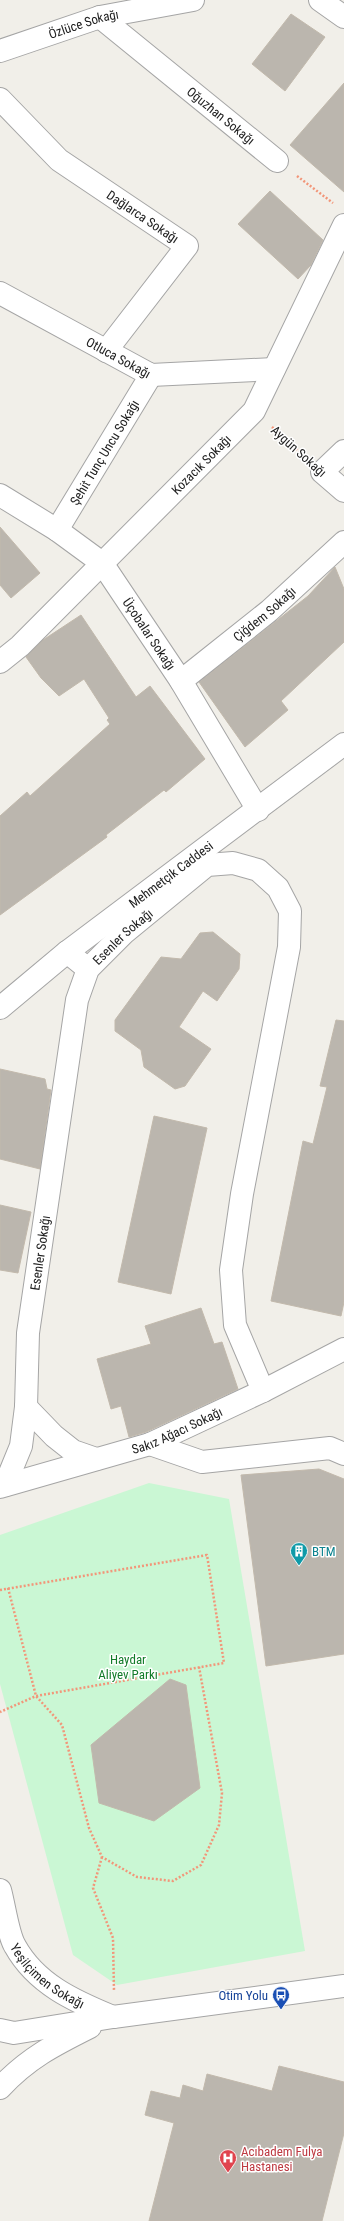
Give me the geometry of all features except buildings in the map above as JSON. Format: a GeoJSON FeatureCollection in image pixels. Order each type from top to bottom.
{"type":"FeatureCollection","features":[{"type":"Feature","properties":{"kind":"street","name":"Özlüce Sokağı"},"geometry":{"type":"LineString","coordinates":[[0,51],[99,9],[194,0]]}},
{"type":"Feature","properties":{"kind":"street"},"geometry":{"type":"LineString","coordinates":[[320,0],[344,17]]}},
{"type":"Feature","properties":{"kind":"street","name":"Oğuzhan Sokağı"},"geometry":{"type":"LineString","coordinates":[[99,9],[277,161]]}},
{"type":"Feature","properties":{"kind":"street","name":"Dağlarca Sokağı"},"geometry":{"type":"LineString","coordinates":[[0,99],[59,160],[188,246],[106,351]]}},
{"type":"Feature","properties":{"kind":"street","name":"Kozacık Sokağı"},"geometry":{"type":"LineString","coordinates":[[0,662],[20,646],[254,411],[274,370],[341,216]]}},
{"type":"Feature","properties":{"kind":"street","name":"Otluca Sokağı"},"geometry":{"type":"LineString","coordinates":[[0,293],[151,374],[274,370]]}},
{"type":"Feature","properties":{"kind":"street","name":"Şehit Tunç Uncu Sokağı"},"geometry":{"type":"LineString","coordinates":[[57,530],[151,374]]}},
{"type":"Feature","properties":{"kind":"street"},"geometry":{"type":"LineString","coordinates":[[322,472],[344,451]]}},
{"type":"Feature","properties":{"kind":"street","name":"Aygün Sokağı"},"geometry":{"type":"LineString","coordinates":[[322,472],[344,491]]}},
{"type":"Feature","properties":{"kind":"street","name":"Üçobalar Sokağı"},"geometry":{"type":"LineString","coordinates":[[0,495],[57,530],[102,563],[181,681],[258,810]]}},
{"type":"Feature","properties":{"kind":"street","name":"Çiğdem Sokağı"},"geometry":{"type":"LineString","coordinates":[[181,681],[269,611],[344,542]]}},
{"type":"Feature","properties":{"kind":"street","name":"Mehmetçik Caddesi"},"geometry":{"type":"LineString","coordinates":[[0,1008],[67,952],[344,744]]}},
{"type":"Feature","properties":{"kind":"street","name":"Esenler Sokağı"},"geometry":{"type":"LineString","coordinates":[[2,1486],[21,1446],[26,1407],[28,1333],[77,1000],[88,969],[124,933],[207,865],[233,863],[258,870],[278,888],[290,911],[289,946],[242,1194],[231,1270],[235,1325],[263,1391]]}},
{"type":"Feature","properties":{"kind":"street"},"geometry":{"type":"LineString","coordinates":[[67,952],[88,969]]}},
{"type":"Feature","properties":{"kind":"street","name":"Sakız Ağacı Sokağı"},"geometry":{"type":"LineString","coordinates":[[2,1486],[150,1444],[263,1391],[344,1349]]}},
{"type":"Feature","properties":{"kind":"street"},"geometry":{"type":"LineString","coordinates":[[26,1407],[54,1436],[74,1451],[96,1459]]}},
{"type":"Feature","properties":{"kind":"street"},"geometry":{"type":"LineString","coordinates":[[150,1444],[202,1462],[330,1448],[344,1454]]}},
{"type":"Feature","properties":{"kind":"street","name":"Yeşilçimen Sokağı"},"geometry":{"type":"LineString","coordinates":[[0,1890],[14,1946],[40,1979],[74,2001],[113,2016]]}},
{"type":"Feature","properties":{"kind":"street","name":"Yeşilçimen Sokağı"},"geometry":{"type":"LineString","coordinates":[[0,2030],[14,2033],[113,2016],[344,1986]]}},
{"type":"Feature","properties":{"kind":"street","name":"Yeşilçimen Sokağı"},"geometry":{"type":"LineString","coordinates":[[0,2088],[12,2075],[46,2048],[113,2016]]}},
{"type":"Feature","properties":{"kind":"path"},"geometry":{"type":"LineString","coordinates":[[277,161],[341,216]]}},
{"type":"Feature","properties":{"kind":"path","name":"Aygün Sokağı"},"geometry":{"type":"LineString","coordinates":[[254,411],[322,472]]}},
{"type":"Feature","properties":{"kind":"path"},"geometry":{"type":"LineString","coordinates":[[0,1590],[207,1554],[224,1663],[36,1696],[0,1712]]}},
{"type":"Feature","properties":{"kind":"path"},"geometry":{"type":"LineString","coordinates":[[8,1588],[36,1696],[62,1725],[89,1828],[102,1856],[137,1877],[173,1881],[201,1865],[219,1825],[222,1793],[199,1668]]}},
{"type":"Feature","properties":{"kind":"path"},"geometry":{"type":"LineString","coordinates":[[102,1856],[93,1888],[113,1938],[113,2016]]}},
{"type":"Feature","properties":{"kind":"green space","name":"Haydar Aliyev Parkı"},"geometry":{"type":"Polygon","coordinates":[[[149,1483],[229,1499],[305,1951],[117,1985],[73,1955],[0,1684],[0,1535],[149,1483]]]}},
{"type":"Feature","properties":{"kind":"place","name":"BTM"},"geometry":{"type":"Point","coordinates":[299,1566]}},
{"type":"Feature","properties":{"kind":"place","name":"Otim Yolu"},"geometry":{"type":"Point","coordinates":[281,2010]}},
{"type":"Feature","properties":{"kind":"place","name":"Acıbadem Fulya Hastanesi"},"geometry":{"type":"Point","coordinates":[228,2173]}}]}
